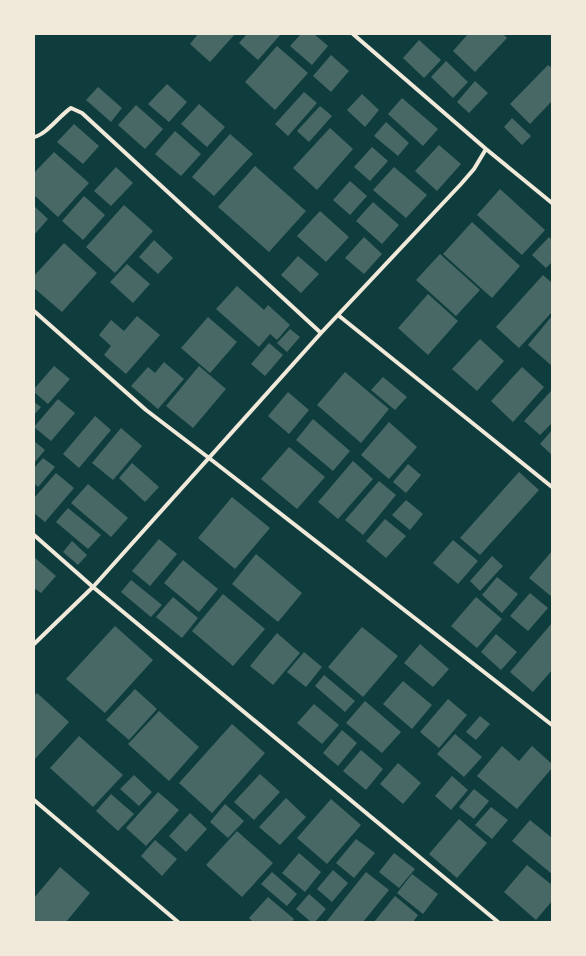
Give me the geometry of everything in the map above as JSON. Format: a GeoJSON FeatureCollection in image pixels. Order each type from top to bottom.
{"type":"FeatureCollection","features":[{"type":"Feature","properties":{"kind":"street"},"geometry":{"type":"LineString","coordinates":[[354,34],[486,149],[552,203]]}},
{"type":"Feature","properties":{"kind":"street"},"geometry":{"type":"LineString","coordinates":[[34,137],[40,136],[71,108],[82,113],[321,333]]}},
{"type":"Feature","properties":{"kind":"street"},"geometry":{"type":"LineString","coordinates":[[34,644],[94,587],[321,333],[461,184],[474,169],[486,149]]}},
{"type":"Feature","properties":{"kind":"street"},"geometry":{"type":"LineString","coordinates":[[34,311],[146,410],[552,725]]}},
{"type":"Feature","properties":{"kind":"street"},"geometry":{"type":"LineString","coordinates":[[338,315],[552,487]]}},
{"type":"Feature","properties":{"kind":"street"},"geometry":{"type":"LineString","coordinates":[[34,536],[498,922]]}},
{"type":"Feature","properties":{"kind":"street"},"geometry":{"type":"LineString","coordinates":[[34,800],[178,922]]}},
{"type":"Feature","properties":{"kind":"building"},"geometry":{"type":"Polygon","coordinates":[[[198,34],[235,34],[210,62],[190,44],[198,34]]]}},
{"type":"Feature","properties":{"kind":"building"},"geometry":{"type":"Polygon","coordinates":[[[247,34],[281,34],[258,60],[239,43],[247,34]]]}},
{"type":"Feature","properties":{"kind":"building"},"geometry":{"type":"Polygon","coordinates":[[[301,34],[314,34],[328,46],[312,65],[290,46],[301,34]]]}},
{"type":"Feature","properties":{"kind":"building"},"geometry":{"type":"Polygon","coordinates":[[[468,34],[503,34],[507,38],[475,72],[453,51],[468,34]]]}},
{"type":"Feature","properties":{"kind":"building"},"geometry":{"type":"Polygon","coordinates":[[[419,40],[441,60],[424,78],[403,58],[419,40]]]}},
{"type":"Feature","properties":{"kind":"building"},"geometry":{"type":"Polygon","coordinates":[[[277,46],[308,73],[275,110],[245,82],[277,46]]]}},
{"type":"Feature","properties":{"kind":"building"},"geometry":{"type":"Polygon","coordinates":[[[331,55],[349,71],[331,92],[313,76],[331,55]]]}},
{"type":"Feature","properties":{"kind":"building"},"geometry":{"type":"Polygon","coordinates":[[[446,61],[468,82],[453,98],[431,77],[446,61]]]}},
{"type":"Feature","properties":{"kind":"building"},"geometry":{"type":"Polygon","coordinates":[[[548,65],[552,68],[552,101],[530,124],[510,104],[548,65]]]}},
{"type":"Feature","properties":{"kind":"building"},"geometry":{"type":"Polygon","coordinates":[[[475,81],[488,93],[469,113],[457,102],[475,81]]]}},
{"type":"Feature","properties":{"kind":"building"},"geometry":{"type":"Polygon","coordinates":[[[167,84],[187,102],[169,122],[148,104],[167,84]]]}},
{"type":"Feature","properties":{"kind":"building"},"geometry":{"type":"Polygon","coordinates":[[[98,87],[122,108],[111,122],[86,100],[98,87]]]}},
{"type":"Feature","properties":{"kind":"building"},"geometry":{"type":"Polygon","coordinates":[[[304,92],[317,103],[288,136],[275,124],[304,92]]]}},
{"type":"Feature","properties":{"kind":"building"},"geometry":{"type":"Polygon","coordinates":[[[362,94],[379,110],[365,127],[347,110],[362,94]]]}},
{"type":"Feature","properties":{"kind":"building"},"geometry":{"type":"Polygon","coordinates":[[[402,98],[438,129],[423,146],[388,114],[402,98]]]}},
{"type":"Feature","properties":{"kind":"building"},"geometry":{"type":"Polygon","coordinates":[[[199,104],[225,127],[207,147],[181,124],[199,104]]]}},
{"type":"Feature","properties":{"kind":"building"},"geometry":{"type":"Polygon","coordinates":[[[136,105],[163,129],[145,149],[118,125],[136,105]]]}},
{"type":"Feature","properties":{"kind":"building"},"geometry":{"type":"Polygon","coordinates":[[[320,106],[332,116],[309,142],[297,131],[320,106]]]}},
{"type":"Feature","properties":{"kind":"building"},"geometry":{"type":"Polygon","coordinates":[[[512,118],[531,136],[522,145],[504,127],[512,118]]]}},
{"type":"Feature","properties":{"kind":"building"},"geometry":{"type":"Polygon","coordinates":[[[386,122],[409,143],[398,156],[374,136],[386,122]]]}},
{"type":"Feature","properties":{"kind":"building"},"geometry":{"type":"Polygon","coordinates":[[[74,124],[99,146],[83,164],[57,142],[74,124]]]}},
{"type":"Feature","properties":{"kind":"building"},"geometry":{"type":"Polygon","coordinates":[[[330,128],[353,149],[317,190],[293,168],[330,128]]]}},
{"type":"Feature","properties":{"kind":"building"},"geometry":{"type":"Polygon","coordinates":[[[175,131],[201,154],[181,176],[155,154],[175,131]]]}},
{"type":"Feature","properties":{"kind":"building"},"geometry":{"type":"Polygon","coordinates":[[[230,134],[253,154],[214,196],[192,177],[230,134]]]}},
{"type":"Feature","properties":{"kind":"building"},"geometry":{"type":"Polygon","coordinates":[[[439,145],[461,164],[437,191],[415,171],[439,145]]]}},
{"type":"Feature","properties":{"kind":"building"},"geometry":{"type":"Polygon","coordinates":[[[372,147],[388,161],[370,181],[354,167],[372,147]]]}},
{"type":"Feature","properties":{"kind":"building"},"geometry":{"type":"Polygon","coordinates":[[[54,152],[89,183],[58,217],[34,195],[34,173],[54,152]]]}},
{"type":"Feature","properties":{"kind":"building"},"geometry":{"type":"Polygon","coordinates":[[[255,166],[306,211],[269,252],[218,207],[255,166]]]}},
{"type":"Feature","properties":{"kind":"building"},"geometry":{"type":"Polygon","coordinates":[[[116,167],[133,183],[111,206],[94,191],[116,167]]]}},
{"type":"Feature","properties":{"kind":"building"},"geometry":{"type":"Polygon","coordinates":[[[394,167],[427,195],[406,218],[373,190],[394,167]]]}},
{"type":"Feature","properties":{"kind":"building"},"geometry":{"type":"Polygon","coordinates":[[[350,181],[367,196],[350,215],[333,200],[350,181]]]}},
{"type":"Feature","properties":{"kind":"building"},"geometry":{"type":"Polygon","coordinates":[[[500,189],[545,230],[522,255],[477,215],[500,189]]]}},
{"type":"Feature","properties":{"kind":"building"},"geometry":{"type":"Polygon","coordinates":[[[84,196],[105,215],[83,240],[62,221],[84,196]]]}},
{"type":"Feature","properties":{"kind":"building"},"geometry":{"type":"Polygon","coordinates":[[[373,202],[399,225],[382,244],[356,221],[373,202]]]}},
{"type":"Feature","properties":{"kind":"building"},"geometry":{"type":"Polygon","coordinates":[[[124,205],[153,231],[115,273],[86,247],[124,205]]]}},
{"type":"Feature","properties":{"kind":"building"},"geometry":{"type":"Polygon","coordinates":[[[34,206],[48,219],[34,235],[34,206]]]}},
{"type":"Feature","properties":{"kind":"building"},"geometry":{"type":"Polygon","coordinates":[[[320,211],[349,237],[326,262],[297,236],[320,211]]]}},
{"type":"Feature","properties":{"kind":"building"},"geometry":{"type":"Polygon","coordinates":[[[472,222],[520,266],[492,298],[443,254],[472,222]]]}},
{"type":"Feature","properties":{"kind":"building"},"geometry":{"type":"Polygon","coordinates":[[[364,237],[382,254],[364,274],[345,258],[364,237]]]}},
{"type":"Feature","properties":{"kind":"building"},"geometry":{"type":"Polygon","coordinates":[[[549,237],[552,240],[552,262],[546,268],[532,255],[549,237]]]}},
{"type":"Feature","properties":{"kind":"building"},"geometry":{"type":"Polygon","coordinates":[[[154,240],[173,258],[158,274],[139,257],[154,240]]]}},
{"type":"Feature","properties":{"kind":"building"},"geometry":{"type":"Polygon","coordinates":[[[64,243],[97,273],[62,312],[34,288],[34,276],[64,243]]]}},
{"type":"Feature","properties":{"kind":"building"},"geometry":{"type":"Polygon","coordinates":[[[440,254],[480,290],[456,316],[416,280],[440,254]]]}},
{"type":"Feature","properties":{"kind":"building"},"geometry":{"type":"Polygon","coordinates":[[[298,256],[319,274],[301,293],[281,275],[298,256]]]}},
{"type":"Feature","properties":{"kind":"building"},"geometry":{"type":"Polygon","coordinates":[[[127,264],[150,284],[133,303],[110,282],[127,264]]]}},
{"type":"Feature","properties":{"kind":"building"},"geometry":{"type":"Polygon","coordinates":[[[543,275],[552,283],[552,312],[519,348],[496,327],[543,275]]]}},
{"type":"Feature","properties":{"kind":"building"},"geometry":{"type":"Polygon","coordinates":[[[237,286],[264,310],[268,305],[290,325],[277,340],[270,334],[259,347],[216,309],[237,286]]]}},
{"type":"Feature","properties":{"kind":"building"},"geometry":{"type":"Polygon","coordinates":[[[428,294],[458,321],[428,355],[398,328],[428,294]]]}},
{"type":"Feature","properties":{"kind":"building"},"geometry":{"type":"Polygon","coordinates":[[[137,316],[160,335],[126,374],[104,355],[111,346],[99,335],[111,320],[124,331],[137,316]]]}},
{"type":"Feature","properties":{"kind":"building"},"geometry":{"type":"Polygon","coordinates":[[[552,316],[552,366],[528,345],[552,316]]]}},
{"type":"Feature","properties":{"kind":"building"},"geometry":{"type":"Polygon","coordinates":[[[208,317],[237,342],[210,373],[181,348],[208,317]]]}},
{"type":"Feature","properties":{"kind":"building"},"geometry":{"type":"Polygon","coordinates":[[[290,329],[300,337],[287,352],[277,343],[290,329]]]}},
{"type":"Feature","properties":{"kind":"building"},"geometry":{"type":"Polygon","coordinates":[[[480,339],[504,361],[477,391],[452,369],[480,339]]]}},
{"type":"Feature","properties":{"kind":"building"},"geometry":{"type":"Polygon","coordinates":[[[269,343],[283,355],[265,376],[251,364],[269,343]]]}},
{"type":"Feature","properties":{"kind":"building"},"geometry":{"type":"Polygon","coordinates":[[[164,362],[184,379],[158,409],[131,386],[148,367],[155,373],[164,362]]]}},
{"type":"Feature","properties":{"kind":"building"},"geometry":{"type":"Polygon","coordinates":[[[54,366],[70,379],[48,404],[34,392],[34,389],[54,366]]]}},
{"type":"Feature","properties":{"kind":"building"},"geometry":{"type":"Polygon","coordinates":[[[199,366],[226,389],[193,428],[166,406],[199,366]]]}},
{"type":"Feature","properties":{"kind":"building"},"geometry":{"type":"Polygon","coordinates":[[[522,367],[544,387],[513,422],[491,401],[522,367]]]}},
{"type":"Feature","properties":{"kind":"building"},"geometry":{"type":"Polygon","coordinates":[[[345,372],[389,409],[361,443],[317,405],[345,372]]]}},
{"type":"Feature","properties":{"kind":"building"},"geometry":{"type":"Polygon","coordinates":[[[383,377],[407,397],[395,410],[371,390],[383,377]]]}},
{"type":"Feature","properties":{"kind":"building"},"geometry":{"type":"Polygon","coordinates":[[[551,391],[552,423],[540,435],[524,421],[551,391]]]}},
{"type":"Feature","properties":{"kind":"building"},"geometry":{"type":"Polygon","coordinates":[[[288,392],[309,410],[289,434],[268,416],[288,392]]]}},
{"type":"Feature","properties":{"kind":"building"},"geometry":{"type":"Polygon","coordinates":[[[58,399],[75,413],[51,441],[34,427],[58,399]]]}},
{"type":"Feature","properties":{"kind":"building"},"geometry":{"type":"Polygon","coordinates":[[[34,402],[41,407],[34,415],[34,402]]]}},
{"type":"Feature","properties":{"kind":"building"},"geometry":{"type":"Polygon","coordinates":[[[95,416],[111,430],[79,468],[63,454],[95,416]]]}},
{"type":"Feature","properties":{"kind":"building"},"geometry":{"type":"Polygon","coordinates":[[[313,419],[350,451],[333,471],[296,440],[313,419]]]}},
{"type":"Feature","properties":{"kind":"building"},"geometry":{"type":"Polygon","coordinates":[[[389,422],[417,447],[389,479],[361,455],[389,422]]]}},
{"type":"Feature","properties":{"kind":"building"},"geometry":{"type":"Polygon","coordinates":[[[121,428],[142,446],[113,480],[92,463],[121,428]]]}},
{"type":"Feature","properties":{"kind":"building"},"geometry":{"type":"Polygon","coordinates":[[[552,430],[552,455],[540,444],[552,430]]]}},
{"type":"Feature","properties":{"kind":"building"},"geometry":{"type":"Polygon","coordinates":[[[34,441],[45,450],[34,463],[34,441]]]}},
{"type":"Feature","properties":{"kind":"building"},"geometry":{"type":"Polygon","coordinates":[[[289,447],[325,477],[297,509],[261,479],[289,447]]]}},
{"type":"Feature","properties":{"kind":"building"},"geometry":{"type":"Polygon","coordinates":[[[43,458],[55,467],[38,487],[34,483],[34,468],[43,458]]]}},
{"type":"Feature","properties":{"kind":"building"},"geometry":{"type":"Polygon","coordinates":[[[353,461],[373,479],[338,519],[318,502],[353,461]]]}},
{"type":"Feature","properties":{"kind":"building"},"geometry":{"type":"Polygon","coordinates":[[[132,463],[159,487],[145,502],[119,478],[132,463]]]}},
{"type":"Feature","properties":{"kind":"building"},"geometry":{"type":"Polygon","coordinates":[[[408,464],[421,475],[406,493],[393,482],[408,464]]]}},
{"type":"Feature","properties":{"kind":"building"},"geometry":{"type":"Polygon","coordinates":[[[519,472],[539,490],[480,555],[460,538],[519,472]]]}},
{"type":"Feature","properties":{"kind":"building"},"geometry":{"type":"Polygon","coordinates":[[[56,473],[74,488],[45,522],[34,513],[34,498],[56,473]]]}},
{"type":"Feature","properties":{"kind":"building"},"geometry":{"type":"Polygon","coordinates":[[[379,481],[396,495],[363,535],[345,520],[379,481]]]}},
{"type":"Feature","properties":{"kind":"building"},"geometry":{"type":"Polygon","coordinates":[[[88,484],[128,518],[111,537],[71,503],[88,484]]]}},
{"type":"Feature","properties":{"kind":"building"},"geometry":{"type":"Polygon","coordinates":[[[232,497],[270,528],[235,569],[198,538],[232,497]]]}},
{"type":"Feature","properties":{"kind":"building"},"geometry":{"type":"Polygon","coordinates":[[[406,500],[423,514],[410,530],[392,515],[406,500]]]}},
{"type":"Feature","properties":{"kind":"building"},"geometry":{"type":"Polygon","coordinates":[[[68,508],[101,535],[88,549],[56,522],[68,508]]]}},
{"type":"Feature","properties":{"kind":"building"},"geometry":{"type":"Polygon","coordinates":[[[385,519],[406,536],[386,558],[366,541],[385,519]]]}},
{"type":"Feature","properties":{"kind":"building"},"geometry":{"type":"Polygon","coordinates":[[[159,539],[177,554],[150,586],[132,571],[159,539]]]}},
{"type":"Feature","properties":{"kind":"building"},"geometry":{"type":"Polygon","coordinates":[[[453,540],[478,561],[458,584],[433,563],[453,540]]]}},
{"type":"Feature","properties":{"kind":"building"},"geometry":{"type":"Polygon","coordinates":[[[72,541],[87,555],[78,565],[63,552],[72,541]]]}},
{"type":"Feature","properties":{"kind":"building"},"geometry":{"type":"Polygon","coordinates":[[[552,551],[552,597],[529,578],[552,551]]]}},
{"type":"Feature","properties":{"kind":"building"},"geometry":{"type":"Polygon","coordinates":[[[256,554],[302,593],[278,622],[232,584],[256,554]]]}},
{"type":"Feature","properties":{"kind":"building"},"geometry":{"type":"Polygon","coordinates":[[[492,556],[503,566],[480,591],[470,581],[492,556]]]}},
{"type":"Feature","properties":{"kind":"building"},"geometry":{"type":"Polygon","coordinates":[[[34,557],[56,576],[41,593],[34,588],[34,557]]]}},
{"type":"Feature","properties":{"kind":"building"},"geometry":{"type":"Polygon","coordinates":[[[183,560],[218,589],[199,612],[164,583],[183,560]]]}},
{"type":"Feature","properties":{"kind":"building"},"geometry":{"type":"Polygon","coordinates":[[[497,577],[518,594],[502,613],[482,595],[497,577]]]}},
{"type":"Feature","properties":{"kind":"building"},"geometry":{"type":"Polygon","coordinates":[[[131,580],[162,605],[151,617],[121,592],[131,580]]]}},
{"type":"Feature","properties":{"kind":"building"},"geometry":{"type":"Polygon","coordinates":[[[530,593],[548,608],[528,631],[510,616],[530,593]]]}},
{"type":"Feature","properties":{"kind":"building"},"geometry":{"type":"Polygon","coordinates":[[[223,594],[265,629],[233,666],[192,631],[223,594]]]}},
{"type":"Feature","properties":{"kind":"building"},"geometry":{"type":"Polygon","coordinates":[[[173,597],[198,618],[182,638],[156,617],[173,597]]]}},
{"type":"Feature","properties":{"kind":"building"},"geometry":{"type":"Polygon","coordinates":[[[476,597],[502,619],[477,648],[451,626],[476,597]]]}},
{"type":"Feature","properties":{"kind":"building"},"geometry":{"type":"Polygon","coordinates":[[[552,623],[552,670],[533,692],[510,672],[552,623]]]}},
{"type":"Feature","properties":{"kind":"building"},"geometry":{"type":"Polygon","coordinates":[[[115,626],[153,660],[105,713],[66,679],[115,626]]]}},
{"type":"Feature","properties":{"kind":"building"},"geometry":{"type":"Polygon","coordinates":[[[362,627],[398,656],[363,697],[328,667],[362,627]]]}},
{"type":"Feature","properties":{"kind":"building"},"geometry":{"type":"Polygon","coordinates":[[[277,633],[300,653],[273,685],[250,666],[277,633]]]}},
{"type":"Feature","properties":{"kind":"building"},"geometry":{"type":"Polygon","coordinates":[[[496,634],[517,652],[501,670],[481,652],[496,634]]]}},
{"type":"Feature","properties":{"kind":"building"},"geometry":{"type":"Polygon","coordinates":[[[420,644],[449,669],[433,687],[404,663],[420,644]]]}},
{"type":"Feature","properties":{"kind":"building"},"geometry":{"type":"Polygon","coordinates":[[[304,652],[322,667],[306,687],[287,672],[304,652]]]}},
{"type":"Feature","properties":{"kind":"building"},"geometry":{"type":"Polygon","coordinates":[[[324,675],[355,701],[345,712],[315,686],[324,675]]]}},
{"type":"Feature","properties":{"kind":"building"},"geometry":{"type":"Polygon","coordinates":[[[403,681],[432,705],[412,729],[383,704],[403,681]]]}},
{"type":"Feature","properties":{"kind":"building"},"geometry":{"type":"Polygon","coordinates":[[[135,689],[157,709],[129,740],[106,720],[135,689]]]}},
{"type":"Feature","properties":{"kind":"building"},"geometry":{"type":"Polygon","coordinates":[[[37,693],[69,722],[34,760],[34,696],[37,693]]]}},
{"type":"Feature","properties":{"kind":"building"},"geometry":{"type":"Polygon","coordinates":[[[448,699],[467,715],[439,748],[420,732],[448,699]]]}},
{"type":"Feature","properties":{"kind":"building"},"geometry":{"type":"Polygon","coordinates":[[[365,701],[401,732],[382,753],[346,723],[365,701]]]}},
{"type":"Feature","properties":{"kind":"building"},"geometry":{"type":"Polygon","coordinates":[[[314,704],[339,725],[322,744],[297,723],[314,704]]]}},
{"type":"Feature","properties":{"kind":"building"},"geometry":{"type":"Polygon","coordinates":[[[159,711],[199,747],[169,781],[128,744],[159,711]]]}},
{"type":"Feature","properties":{"kind":"building"},"geometry":{"type":"Polygon","coordinates":[[[480,716],[490,724],[476,740],[466,732],[480,716]]]}},
{"type":"Feature","properties":{"kind":"building"},"geometry":{"type":"Polygon","coordinates":[[[232,724],[265,753],[212,813],[179,783],[232,724]]]}},
{"type":"Feature","properties":{"kind":"building"},"geometry":{"type":"Polygon","coordinates":[[[342,730],[357,743],[338,766],[323,753],[342,730]]]}},
{"type":"Feature","properties":{"kind":"building"},"geometry":{"type":"Polygon","coordinates":[[[455,734],[482,757],[464,777],[437,754],[455,734]]]}},
{"type":"Feature","properties":{"kind":"building"},"geometry":{"type":"Polygon","coordinates":[[[79,736],[123,775],[93,807],[50,768],[79,736]]]}},
{"type":"Feature","properties":{"kind":"building"},"geometry":{"type":"Polygon","coordinates":[[[502,746],[519,761],[532,746],[552,764],[552,768],[517,809],[477,776],[502,746]]]}},
{"type":"Feature","properties":{"kind":"building"},"geometry":{"type":"Polygon","coordinates":[[[361,750],[383,769],[366,790],[343,771],[361,750]]]}},
{"type":"Feature","properties":{"kind":"building"},"geometry":{"type":"Polygon","coordinates":[[[398,763],[421,783],[403,804],[380,784],[398,763]]]}},
{"type":"Feature","properties":{"kind":"building"},"geometry":{"type":"Polygon","coordinates":[[[260,774],[280,792],[254,820],[234,802],[260,774]]]}},
{"type":"Feature","properties":{"kind":"building"},"geometry":{"type":"Polygon","coordinates":[[[134,775],[152,792],[139,806],[120,789],[134,775]]]}},
{"type":"Feature","properties":{"kind":"building"},"geometry":{"type":"Polygon","coordinates":[[[452,776],[468,790],[451,810],[435,796],[452,776]]]}},
{"type":"Feature","properties":{"kind":"building"},"geometry":{"type":"Polygon","coordinates":[[[474,789],[489,801],[474,819],[459,807],[474,789]]]}},
{"type":"Feature","properties":{"kind":"building"},"geometry":{"type":"Polygon","coordinates":[[[158,792],[179,810],[146,846],[126,828],[158,792]]]}},
{"type":"Feature","properties":{"kind":"building"},"geometry":{"type":"Polygon","coordinates":[[[111,794],[134,814],[118,831],[96,811],[111,794]]]}},
{"type":"Feature","properties":{"kind":"building"},"geometry":{"type":"Polygon","coordinates":[[[286,798],[306,817],[280,845],[259,827],[286,798]]]}},
{"type":"Feature","properties":{"kind":"building"},"geometry":{"type":"Polygon","coordinates":[[[331,799],[361,825],[327,864],[297,838],[331,799]]]}},
{"type":"Feature","properties":{"kind":"building"},"geometry":{"type":"Polygon","coordinates":[[[225,804],[244,821],[228,838],[210,822],[225,804]]]}},
{"type":"Feature","properties":{"kind":"building"},"geometry":{"type":"Polygon","coordinates":[[[491,807],[508,820],[492,839],[475,825],[491,807]]]}},
{"type":"Feature","properties":{"kind":"building"},"geometry":{"type":"Polygon","coordinates":[[[190,813],[207,829],[186,852],[169,836],[190,813]]]}},
{"type":"Feature","properties":{"kind":"building"},"geometry":{"type":"Polygon","coordinates":[[[459,819],[487,843],[457,878],[429,854],[459,819]]]}},
{"type":"Feature","properties":{"kind":"building"},"geometry":{"type":"Polygon","coordinates":[[[530,820],[552,838],[552,874],[512,841],[530,820]]]}},
{"type":"Feature","properties":{"kind":"building"},"geometry":{"type":"Polygon","coordinates":[[[237,831],[273,863],[242,897],[206,865],[237,831]]]}},
{"type":"Feature","properties":{"kind":"building"},"geometry":{"type":"Polygon","coordinates":[[[356,839],[375,853],[354,878],[336,863],[356,839]]]}},
{"type":"Feature","properties":{"kind":"building"},"geometry":{"type":"Polygon","coordinates":[[[155,840],[177,859],[162,876],[141,856],[155,840]]]}},
{"type":"Feature","properties":{"kind":"building"},"geometry":{"type":"Polygon","coordinates":[[[299,853],[321,872],[305,892],[282,873],[299,853]]]}},
{"type":"Feature","properties":{"kind":"building"},"geometry":{"type":"Polygon","coordinates":[[[394,853],[415,869],[399,888],[379,872],[394,853]]]}},
{"type":"Feature","properties":{"kind":"building"},"geometry":{"type":"Polygon","coordinates":[[[527,865],[552,885],[552,901],[536,920],[504,892],[527,865]]]}},
{"type":"Feature","properties":{"kind":"building"},"geometry":{"type":"Polygon","coordinates":[[[60,867],[90,893],[66,922],[34,922],[34,898],[60,867]]]}},
{"type":"Feature","properties":{"kind":"building"},"geometry":{"type":"Polygon","coordinates":[[[333,870],[348,883],[332,902],[317,889],[333,870]]]}},
{"type":"Feature","properties":{"kind":"building"},"geometry":{"type":"Polygon","coordinates":[[[272,872],[297,894],[287,906],[261,884],[272,872]]]}},
{"type":"Feature","properties":{"kind":"building"},"geometry":{"type":"Polygon","coordinates":[[[366,872],[389,890],[363,922],[326,922],[366,872]]]}},
{"type":"Feature","properties":{"kind":"building"},"geometry":{"type":"Polygon","coordinates":[[[412,874],[438,894],[423,914],[397,893],[412,874]]]}},
{"type":"Feature","properties":{"kind":"building"},"geometry":{"type":"Polygon","coordinates":[[[309,894],[326,909],[315,922],[311,922],[296,909],[309,894]]]}},
{"type":"Feature","properties":{"kind":"building"},"geometry":{"type":"Polygon","coordinates":[[[395,896],[418,915],[413,922],[374,922],[395,896]]]}},
{"type":"Feature","properties":{"kind":"building"},"geometry":{"type":"Polygon","coordinates":[[[268,897],[294,919],[292,922],[253,922],[249,918],[268,897]]]}}]}
